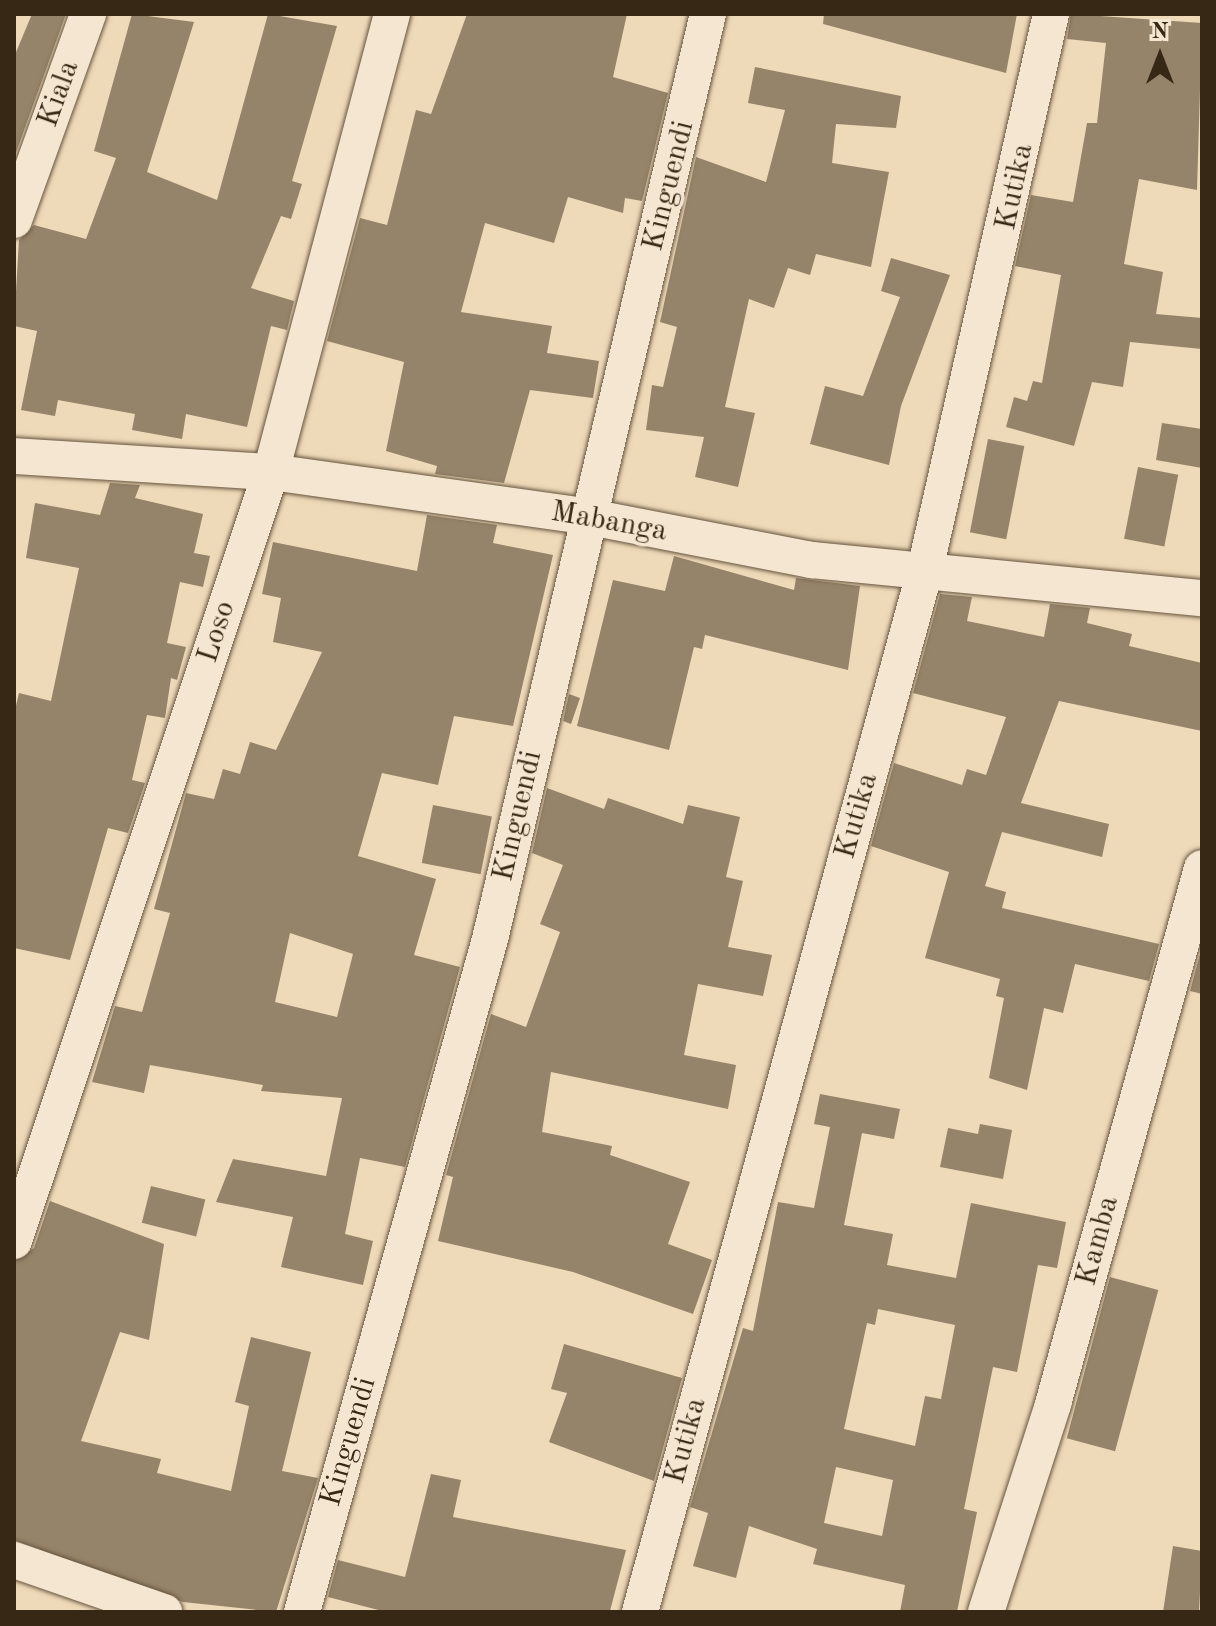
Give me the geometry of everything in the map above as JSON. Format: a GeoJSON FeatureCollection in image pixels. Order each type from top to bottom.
{"type":"FeatureCollection","features":[{"type":"Feature","properties":{"kind":"street","name":"Kiala"},"geometry":{"type":"LineString","coordinates":[[14,220],[88,14]]}},
{"type":"Feature","properties":{"kind":"street","name":"Loso"},"geometry":{"type":"LineString","coordinates":[[14,1241],[271,472],[392,14]]}},
{"type":"Feature","properties":{"kind":"street","name":"Kinguendi"},"geometry":{"type":"LineString","coordinates":[[302,1612],[490,939],[585,516],[708,14]]}},
{"type":"Feature","properties":{"kind":"street","name":"Kutika"},"geometry":{"type":"LineString","coordinates":[[640,1612],[924,574],[1051,14]]}},
{"type":"Feature","properties":{"kind":"street","name":"Mabanga"},"geometry":{"type":"LineString","coordinates":[[14,456],[271,472],[585,516],[924,574],[1202,598]]}},
{"type":"Feature","properties":{"kind":"street","name":"Kamba"},"geometry":{"type":"LineString","coordinates":[[986,1612],[1053,1404],[1202,868]]}},
{"type":"Feature","properties":{"kind":"street"},"geometry":{"type":"LineString","coordinates":[[14,1560],[164,1612]]}},
{"type":"Feature","properties":{"kind":"building"},"geometry":{"type":"Polygon","coordinates":[[[32,14],[66,14],[14,158],[14,57],[32,14]]]}},
{"type":"Feature","properties":{"kind":"building"},"geometry":{"type":"Polygon","coordinates":[[[132,14],[194,22],[147,172],[217,200],[268,14],[337,26],[292,181],[302,184],[291,219],[281,216],[251,288],[294,301],[287,330],[271,326],[247,427],[186,414],[182,439],[132,430],[135,414],[58,400],[55,416],[21,410],[37,331],[14,326],[19,240],[34,225],[86,239],[116,158],[94,151],[132,14]]]}},
{"type":"Feature","properties":{"kind":"building"},"geometry":{"type":"Polygon","coordinates":[[[467,14],[627,14],[613,77],[668,93],[642,201],[625,198],[623,213],[568,197],[554,243],[485,223],[461,312],[552,326],[547,353],[599,361],[593,398],[530,390],[504,483],[435,474],[437,466],[386,451],[404,362],[327,341],[360,218],[387,225],[416,110],[431,114],[467,14]]]}},
{"type":"Feature","properties":{"kind":"building"},"geometry":{"type":"Polygon","coordinates":[[[824,14],[1017,14],[1006,73],[823,24],[824,14]]]}},
{"type":"Feature","properties":{"kind":"building"},"geometry":{"type":"Polygon","coordinates":[[[1071,14],[1202,23],[1197,190],[1139,179],[1124,264],[1163,272],[1156,314],[1202,318],[1202,349],[1130,342],[1123,387],[1092,382],[1074,446],[1006,427],[1014,397],[1027,401],[1033,381],[1042,383],[1061,275],[1015,266],[1031,195],[1073,202],[1087,123],[1097,123],[1106,43],[1067,39],[1071,14]]]}},
{"type":"Feature","properties":{"kind":"building"},"geometry":{"type":"Polygon","coordinates":[[[755,67],[901,96],[896,128],[836,124],[832,163],[889,172],[871,267],[816,254],[810,275],[788,268],[774,308],[749,299],[725,407],[755,413],[738,487],[695,477],[704,437],[646,430],[652,385],[663,387],[677,327],[660,322],[696,157],[766,182],[785,110],[748,103],[755,67]]]}},
{"type":"Feature","properties":{"kind":"building"},"geometry":{"type":"Polygon","coordinates":[[[891,258],[950,275],[901,406],[889,465],[810,444],[825,386],[863,396],[900,297],[881,291],[891,258]]]}},
{"type":"Feature","properties":{"kind":"building"},"geometry":{"type":"Polygon","coordinates":[[[1162,423],[1202,429],[1202,468],[1156,460],[1162,423]]]}},
{"type":"Feature","properties":{"kind":"building"},"geometry":{"type":"Polygon","coordinates":[[[988,439],[1024,446],[1006,539],[970,532],[988,439]]]}},
{"type":"Feature","properties":{"kind":"building"},"geometry":{"type":"Polygon","coordinates":[[[1138,467],[1178,475],[1164,546],[1124,539],[1138,467]]]}},
{"type":"Feature","properties":{"kind":"building"},"geometry":{"type":"Polygon","coordinates":[[[110,483],[140,485],[135,498],[203,514],[194,553],[210,556],[203,587],[180,582],[167,643],[186,647],[177,680],[171,678],[165,718],[147,715],[132,780],[145,783],[128,833],[108,828],[70,960],[14,948],[14,714],[19,693],[51,701],[79,568],[26,558],[35,503],[100,515],[110,483]]]}},
{"type":"Feature","properties":{"kind":"building"},"geometry":{"type":"Polygon","coordinates":[[[427,515],[497,525],[493,543],[553,555],[513,726],[454,716],[438,785],[382,773],[358,856],[436,879],[414,955],[460,967],[405,1167],[360,1158],[345,1234],[373,1241],[363,1285],[281,1267],[293,1217],[216,1202],[233,1159],[326,1176],[342,1098],[261,1091],[263,1085],[150,1065],[144,1093],[92,1082],[115,1006],[142,1012],[170,913],[154,909],[186,793],[214,799],[223,769],[240,774],[250,742],[276,750],[322,652],[273,642],[281,598],[262,594],[273,542],[417,571],[427,515]],[[290,933],[275,1002],[337,1017],[353,954],[290,933]]]}},
{"type":"Feature","properties":{"kind":"building"},"geometry":{"type":"Polygon","coordinates":[[[674,556],[794,590],[796,578],[860,586],[848,670],[705,635],[702,649],[694,647],[669,750],[577,726],[613,580],[665,591],[674,556]]]}},
{"type":"Feature","properties":{"kind":"building"},"geometry":{"type":"Polygon","coordinates":[[[940,594],[972,597],[967,621],[1044,637],[1050,604],[1090,608],[1087,623],[1132,634],[1129,646],[1202,663],[1202,731],[1059,701],[1021,803],[1109,824],[1102,857],[1002,832],[985,886],[1006,892],[1002,908],[1159,944],[1149,981],[1075,964],[1063,1013],[1044,1008],[1027,1090],[989,1078],[1004,998],[996,996],[1000,979],[925,958],[949,872],[871,846],[894,763],[962,785],[967,769],[986,775],[1006,717],[913,693],[940,594]]]}},
{"type":"Feature","properties":{"kind":"building"},"geometry":{"type":"Polygon","coordinates":[[[569,694],[580,698],[571,724],[563,721],[569,694]]]}},
{"type":"Feature","properties":{"kind":"building"},"geometry":{"type":"Polygon","coordinates":[[[547,788],[604,809],[608,798],[683,824],[688,805],[740,817],[726,877],[743,881],[728,947],[772,955],[763,996],[698,984],[684,1055],[736,1065],[728,1109],[551,1072],[542,1132],[612,1146],[610,1155],[690,1182],[668,1244],[712,1260],[693,1314],[573,1272],[438,1241],[453,1177],[446,1175],[491,1014],[526,1027],[560,932],[540,924],[563,865],[532,853],[547,788]]]}},
{"type":"Feature","properties":{"kind":"building"},"geometry":{"type":"Polygon","coordinates":[[[433,805],[492,816],[481,874],[422,863],[433,805]]]}},
{"type":"Feature","properties":{"kind":"building"},"geometry":{"type":"Polygon","coordinates":[[[1202,954],[1202,994],[1190,991],[1202,954]]]}},
{"type":"Feature","properties":{"kind":"building"},"geometry":{"type":"Polygon","coordinates":[[[820,1094],[900,1109],[894,1139],[862,1133],[844,1225],[893,1234],[887,1265],[956,1278],[971,1203],[1066,1222],[1057,1268],[1038,1265],[1017,1372],[993,1367],[964,1509],[977,1512],[957,1612],[900,1612],[905,1585],[813,1564],[817,1549],[749,1526],[736,1578],[693,1566],[708,1513],[690,1507],[743,1328],[753,1331],[778,1202],[814,1208],[830,1127],[814,1124],[820,1094]],[[878,1309],[875,1325],[867,1323],[844,1429],[915,1446],[925,1396],[941,1399],[955,1325],[878,1309]],[[836,1467],[824,1523],[882,1536],[893,1480],[836,1467]]]}},
{"type":"Feature","properties":{"kind":"building"},"geometry":{"type":"Polygon","coordinates":[[[980,1124],[1012,1130],[1003,1179],[940,1167],[948,1128],[978,1134],[980,1124]]]}},
{"type":"Feature","properties":{"kind":"building"},"geometry":{"type":"Polygon","coordinates":[[[151,1186],[205,1200],[196,1236],[142,1223],[151,1186]]]}},
{"type":"Feature","properties":{"kind":"building"},"geometry":{"type":"Polygon","coordinates":[[[50,1201],[164,1244],[149,1340],[120,1332],[81,1441],[161,1459],[157,1473],[231,1491],[249,1406],[235,1402],[251,1337],[311,1352],[282,1471],[318,1478],[276,1612],[183,1602],[14,1540],[14,1261],[34,1248],[50,1201]]]}},
{"type":"Feature","properties":{"kind":"building"},"geometry":{"type":"Polygon","coordinates":[[[1110,1277],[1158,1290],[1115,1451],[1067,1438],[1110,1277]]]}},
{"type":"Feature","properties":{"kind":"building"},"geometry":{"type":"Polygon","coordinates":[[[564,1344],[682,1378],[654,1481],[549,1442],[567,1393],[551,1389],[564,1344]]]}},
{"type":"Feature","properties":{"kind":"building"},"geometry":{"type":"Polygon","coordinates":[[[431,1474],[461,1480],[453,1517],[626,1550],[610,1611],[386,1612],[328,1597],[338,1560],[405,1577],[431,1474]]]}},
{"type":"Feature","properties":{"kind":"building"},"geometry":{"type":"Polygon","coordinates":[[[1173,1546],[1202,1551],[1199,1612],[1163,1612],[1173,1546]]]}}]}
